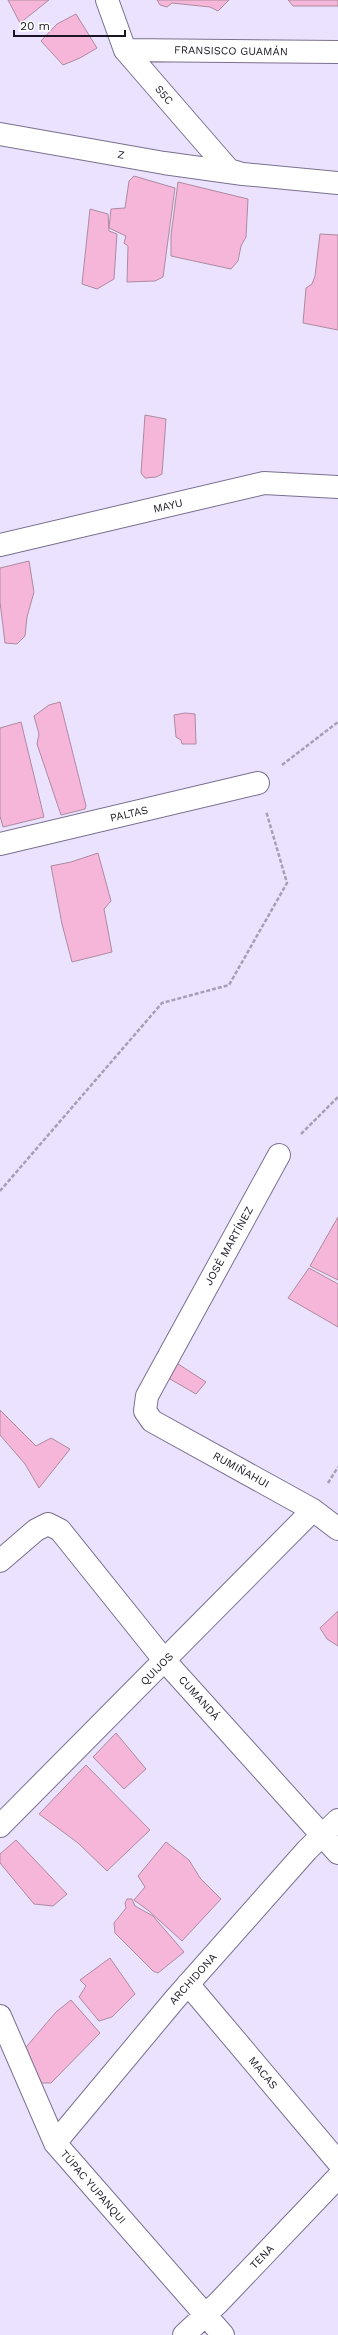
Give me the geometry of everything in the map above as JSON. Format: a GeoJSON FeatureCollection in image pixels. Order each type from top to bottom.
{"type":"FeatureCollection","features":[{"type":"Feature","properties":{"kind":"street","name":"S5C"},"geometry":{"type":"LineString","coordinates":[[107,0],[125,50],[229,170],[243,174]]}},
{"type":"Feature","properties":{"kind":"street","name":"FRANSISCO GUAMÁN"},"geometry":{"type":"LineString","coordinates":[[125,50],[338,52]]}},
{"type":"Feature","properties":{"kind":"street","name":"Z"},"geometry":{"type":"LineString","coordinates":[[0,134],[164,163],[243,174],[338,183]]}},
{"type":"Feature","properties":{"kind":"street","name":"MAYU"},"geometry":{"type":"LineString","coordinates":[[0,545],[264,483],[338,487]]}},
{"type":"Feature","properties":{"kind":"street","name":"PALTAS"},"geometry":{"type":"LineString","coordinates":[[0,844],[258,783]]}},
{"type":"Feature","properties":{"kind":"street","name":"JOSÉ MARTÍNEZ"},"geometry":{"type":"LineString","coordinates":[[145,1411],[147,1396],[279,1155]]}},
{"type":"Feature","properties":{"kind":"street","name":"RUMIÑAHUI"},"geometry":{"type":"LineString","coordinates":[[145,1411],[152,1421],[313,1510],[338,1529]]}},
{"type":"Feature","properties":{"kind":"street","name":"QUIJOS"},"geometry":{"type":"LineString","coordinates":[[0,1826],[313,1510]]}},
{"type":"Feature","properties":{"kind":"street","name":"CUMANDÁ"},"geometry":{"type":"LineString","coordinates":[[0,1561],[36,1530],[48,1524],[60,1530],[165,1661],[321,1836],[338,1853]]}},
{"type":"Feature","properties":{"kind":"street","name":"ARCHIDONA"},"geometry":{"type":"LineString","coordinates":[[54,2143],[188,1984],[321,1836],[338,1820]]}},
{"type":"Feature","properties":{"kind":"street","name":"MACAS"},"geometry":{"type":"LineString","coordinates":[[188,1984],[338,2162]]}},
{"type":"Feature","properties":{"kind":"street","name":"TÚPAC YUPANQUI"},"geometry":{"type":"LineString","coordinates":[[0,2016],[54,2143],[223,2335]]}},
{"type":"Feature","properties":{"kind":"street","name":"TENA"},"geometry":{"type":"LineString","coordinates":[[184,2335],[206,2315],[338,2177]]}},
{"type":"Feature","properties":{"kind":"path"},"geometry":{"type":"LineString","coordinates":[[0,1191],[162,1003],[229,985],[287,883],[258,783],[338,722]]}},
{"type":"Feature","properties":{"kind":"path"},"geometry":{"type":"LineString","coordinates":[[279,1155],[338,1097]]}},
{"type":"Feature","properties":{"kind":"building"},"geometry":{"type":"Polygon","coordinates":[[[8,0],[49,0],[20,23],[8,0]]]}},
{"type":"Feature","properties":{"kind":"building"},"geometry":{"type":"Polygon","coordinates":[[[157,0],[229,0],[218,11],[210,7],[172,3],[167,7],[160,5],[157,0]]]}},
{"type":"Feature","properties":{"kind":"building"},"geometry":{"type":"Polygon","coordinates":[[[288,0],[338,0],[338,6],[293,6],[288,0]]]}},
{"type":"Feature","properties":{"kind":"building"},"geometry":{"type":"Polygon","coordinates":[[[76,14],[97,48],[80,58],[63,65],[41,41],[57,24],[76,14]]]}},
{"type":"Feature","properties":{"kind":"building"},"geometry":{"type":"Polygon","coordinates":[[[134,176],[175,188],[163,277],[155,281],[127,282],[128,246],[124,243],[126,236],[109,228],[111,209],[125,208],[129,181],[134,176]]]}},
{"type":"Feature","properties":{"kind":"building"},"geometry":{"type":"Polygon","coordinates":[[[178,182],[248,199],[246,237],[241,246],[238,261],[231,269],[171,256],[171,235],[178,182]]]}},
{"type":"Feature","properties":{"kind":"building"},"geometry":{"type":"Polygon","coordinates":[[[90,209],[108,214],[109,231],[117,234],[114,279],[97,289],[82,284],[90,209]]]}},
{"type":"Feature","properties":{"kind":"building"},"geometry":{"type":"Polygon","coordinates":[[[320,234],[338,235],[338,330],[303,323],[306,288],[312,284],[315,276],[320,234]]]}},
{"type":"Feature","properties":{"kind":"building"},"geometry":{"type":"Polygon","coordinates":[[[145,415],[166,419],[162,474],[156,477],[145,478],[141,473],[145,415]]]}},
{"type":"Feature","properties":{"kind":"building"},"geometry":{"type":"Polygon","coordinates":[[[29,561],[34,592],[27,617],[25,636],[17,644],[5,643],[0,602],[0,568],[29,561]]]}},
{"type":"Feature","properties":{"kind":"building"},"geometry":{"type":"Polygon","coordinates":[[[60,702],[86,806],[85,809],[61,815],[37,744],[39,734],[34,716],[49,705],[60,702]]]}},
{"type":"Feature","properties":{"kind":"building"},"geometry":{"type":"Polygon","coordinates":[[[185,713],[195,714],[196,744],[182,744],[181,740],[176,737],[174,715],[185,713]]]}},
{"type":"Feature","properties":{"kind":"building"},"geometry":{"type":"Polygon","coordinates":[[[21,722],[44,817],[3,827],[0,816],[0,728],[21,722]]]}},
{"type":"Feature","properties":{"kind":"building"},"geometry":{"type":"Polygon","coordinates":[[[98,853],[111,901],[104,909],[112,952],[72,962],[62,924],[51,866],[71,862],[98,853]]]}},
{"type":"Feature","properties":{"kind":"building"},"geometry":{"type":"Polygon","coordinates":[[[338,1217],[338,1280],[310,1266],[338,1217]]]}},
{"type":"Feature","properties":{"kind":"building"},"geometry":{"type":"Polygon","coordinates":[[[309,1268],[338,1284],[338,1327],[288,1298],[309,1268]]]}},
{"type":"Feature","properties":{"kind":"building"},"geometry":{"type":"Polygon","coordinates":[[[172,1360],[206,1382],[196,1394],[163,1375],[172,1360]]]}},
{"type":"Feature","properties":{"kind":"building"},"geometry":{"type":"Polygon","coordinates":[[[0,1410],[36,1446],[51,1438],[70,1449],[39,1488],[25,1464],[0,1435],[0,1410]]]}},
{"type":"Feature","properties":{"kind":"building"},"geometry":{"type":"Polygon","coordinates":[[[338,1611],[338,1646],[327,1639],[320,1628],[338,1611]]]}},
{"type":"Feature","properties":{"kind":"building"},"geometry":{"type":"Polygon","coordinates":[[[116,1733],[146,1769],[124,1789],[93,1757],[116,1733]]]}},
{"type":"Feature","properties":{"kind":"building"},"geometry":{"type":"Polygon","coordinates":[[[86,1765],[150,1830],[107,1871],[78,1843],[39,1814],[86,1765]]]}},
{"type":"Feature","properties":{"kind":"building"},"geometry":{"type":"Polygon","coordinates":[[[16,1840],[67,1894],[53,1906],[34,1904],[0,1863],[0,1854],[16,1840]]]}},
{"type":"Feature","properties":{"kind":"building"},"geometry":{"type":"Polygon","coordinates":[[[166,1842],[189,1860],[200,1878],[221,1899],[182,1941],[149,1911],[134,1900],[145,1887],[138,1876],[166,1842]]]}},
{"type":"Feature","properties":{"kind":"building"},"geometry":{"type":"Polygon","coordinates":[[[127,1899],[132,1899],[135,1906],[153,1916],[184,1952],[158,1973],[153,1971],[115,1933],[114,1923],[126,1908],[125,1903],[127,1899]]]}},
{"type":"Feature","properties":{"kind":"building"},"geometry":{"type":"Polygon","coordinates":[[[110,1958],[135,1994],[112,2017],[99,2021],[79,1997],[86,1986],[80,1980],[110,1958]]]}},
{"type":"Feature","properties":{"kind":"building"},"geometry":{"type":"Polygon","coordinates":[[[71,2000],[100,2033],[51,2083],[35,2083],[21,2053],[56,2012],[71,2000]]]}}]}
